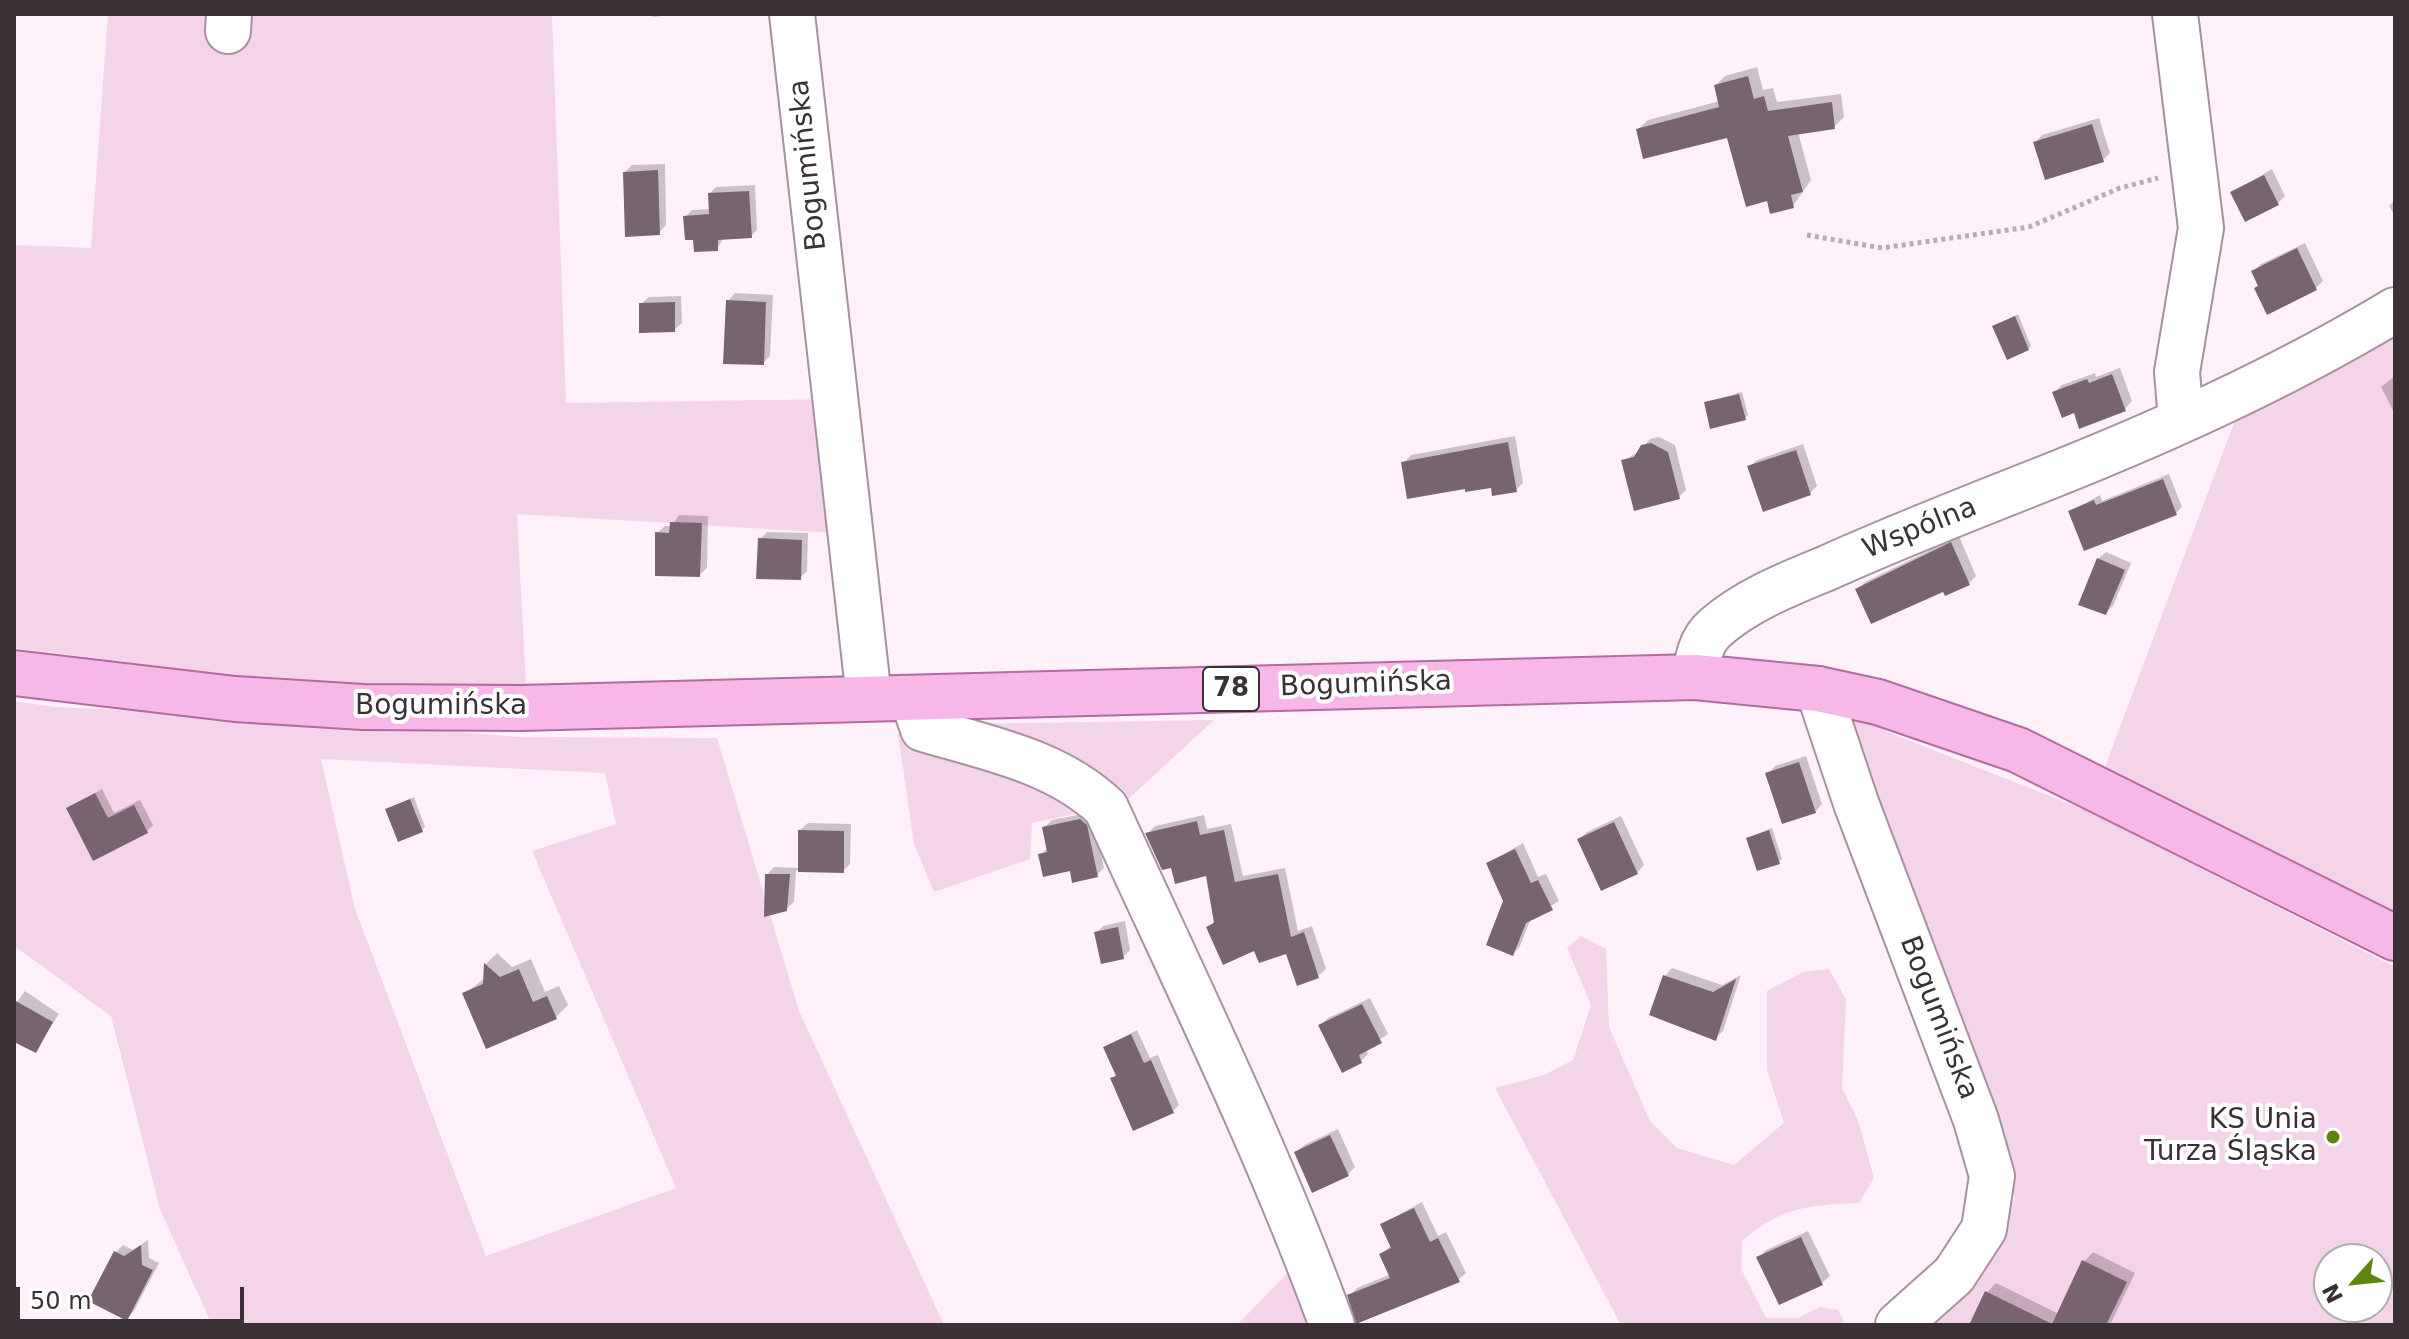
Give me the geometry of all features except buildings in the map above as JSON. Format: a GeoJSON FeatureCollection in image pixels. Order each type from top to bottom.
{"type":"FeatureCollection","features":[{"type":"Feature","properties":{"kind":"main road","name":"Bogumińska"},"geometry":{"type":"LineString","coordinates":[[14,673],[235,699],[363,707],[521,708],[869,698],[913,700],[1695,677],[1818,689],[1878,702],[2018,750],[2395,938]]}},
{"type":"Feature","properties":{"kind":"street","name":"Bogumińska"},"geometry":{"type":"LineString","coordinates":[[792,14],[869,698]]}},
{"type":"Feature","properties":{"kind":"street"},"geometry":{"type":"LineString","coordinates":[[2175,14],[2201,228],[2177,372],[2181,420]]}},
{"type":"Feature","properties":{"kind":"street","name":"Wspólna"},"geometry":{"type":"LineString","coordinates":[[1695,677],[1697,654],[1713,629],[1764,595],[1899,536],[2095,459],[2321,355],[2395,310]]}},
{"type":"Feature","properties":{"kind":"street","name":"Bogumińska"},"geometry":{"type":"LineString","coordinates":[[1818,689],[1856,803],[1976,1120],[1992,1176],[1984,1229],[1954,1275],[1898,1325]]}},
{"type":"Feature","properties":{"kind":"street"},"geometry":{"type":"LineString","coordinates":[[913,700],[923,729],[1036,763],[1084,788],[1106,808],[1233,1087],[1306,1254],[1332,1325]]}},
{"type":"Feature","properties":{"kind":"path"},"geometry":{"type":"LineString","coordinates":[[1807,235],[1882,248],[2029,227],[2120,188],[2193,167]]}},
{"type":"Feature","properties":{"kind":"shaded area"},"geometry":{"type":"Polygon","coordinates":[[[108,14],[552,14],[566,403],[836,399],[851,534],[517,514],[526,685],[374,688],[244,677],[14,648],[14,245],[91,248],[108,14]]]}},
{"type":"Feature","properties":{"kind":"shaded area"},"geometry":{"type":"Polygon","coordinates":[[[2395,333],[2395,912],[2105,767],[2246,391],[2329,373],[2395,333]]]}},
{"type":"Feature","properties":{"kind":"shaded area"},"geometry":{"type":"Polygon","coordinates":[[[14,701],[56,707],[252,716],[521,737],[717,738],[799,1011],[944,1325],[212,1325],[160,1209],[111,1016],[14,946],[14,701]],[[321,759],[355,909],[486,1256],[676,1188],[532,851],[616,824],[605,773],[321,759]]]}},
{"type":"Feature","properties":{"kind":"shaded area"},"geometry":{"type":"Polygon","coordinates":[[[1838,708],[1890,733],[2088,811],[2395,967],[2395,1325],[1915,1325],[1969,1274],[2015,1199],[1838,708]]]}},
{"type":"Feature","properties":{"kind":"shaded area"},"geometry":{"type":"Polygon","coordinates":[[[1214,720],[1123,804],[1032,823],[1030,859],[934,892],[914,844],[898,734],[954,724],[1214,720]]]}},
{"type":"Feature","properties":{"kind":"shaded area"},"geometry":{"type":"Polygon","coordinates":[[[1581,936],[1606,949],[1609,1027],[1650,1121],[1677,1148],[1734,1165],[1784,1123],[1767,1070],[1767,991],[1803,972],[1829,969],[1846,999],[1842,1088],[1858,1120],[1874,1178],[1859,1203],[1810,1207],[1769,1221],[1742,1241],[1741,1269],[1766,1318],[1798,1318],[1820,1307],[1838,1310],[1844,1321],[1840,1325],[1621,1325],[1495,1088],[1544,1075],[1573,1060],[1591,1005],[1567,948],[1581,936]]]}},
{"type":"Feature","properties":{"kind":"shaded area"},"geometry":{"type":"Polygon","coordinates":[[[1306,1254],[1333,1325],[1237,1325],[1306,1254]]]}},
{"type":"Feature","properties":{"kind":"place","name":"KS Unia Turza Śląska"},"geometry":{"type":"Point","coordinates":[2333,1137]}}]}
